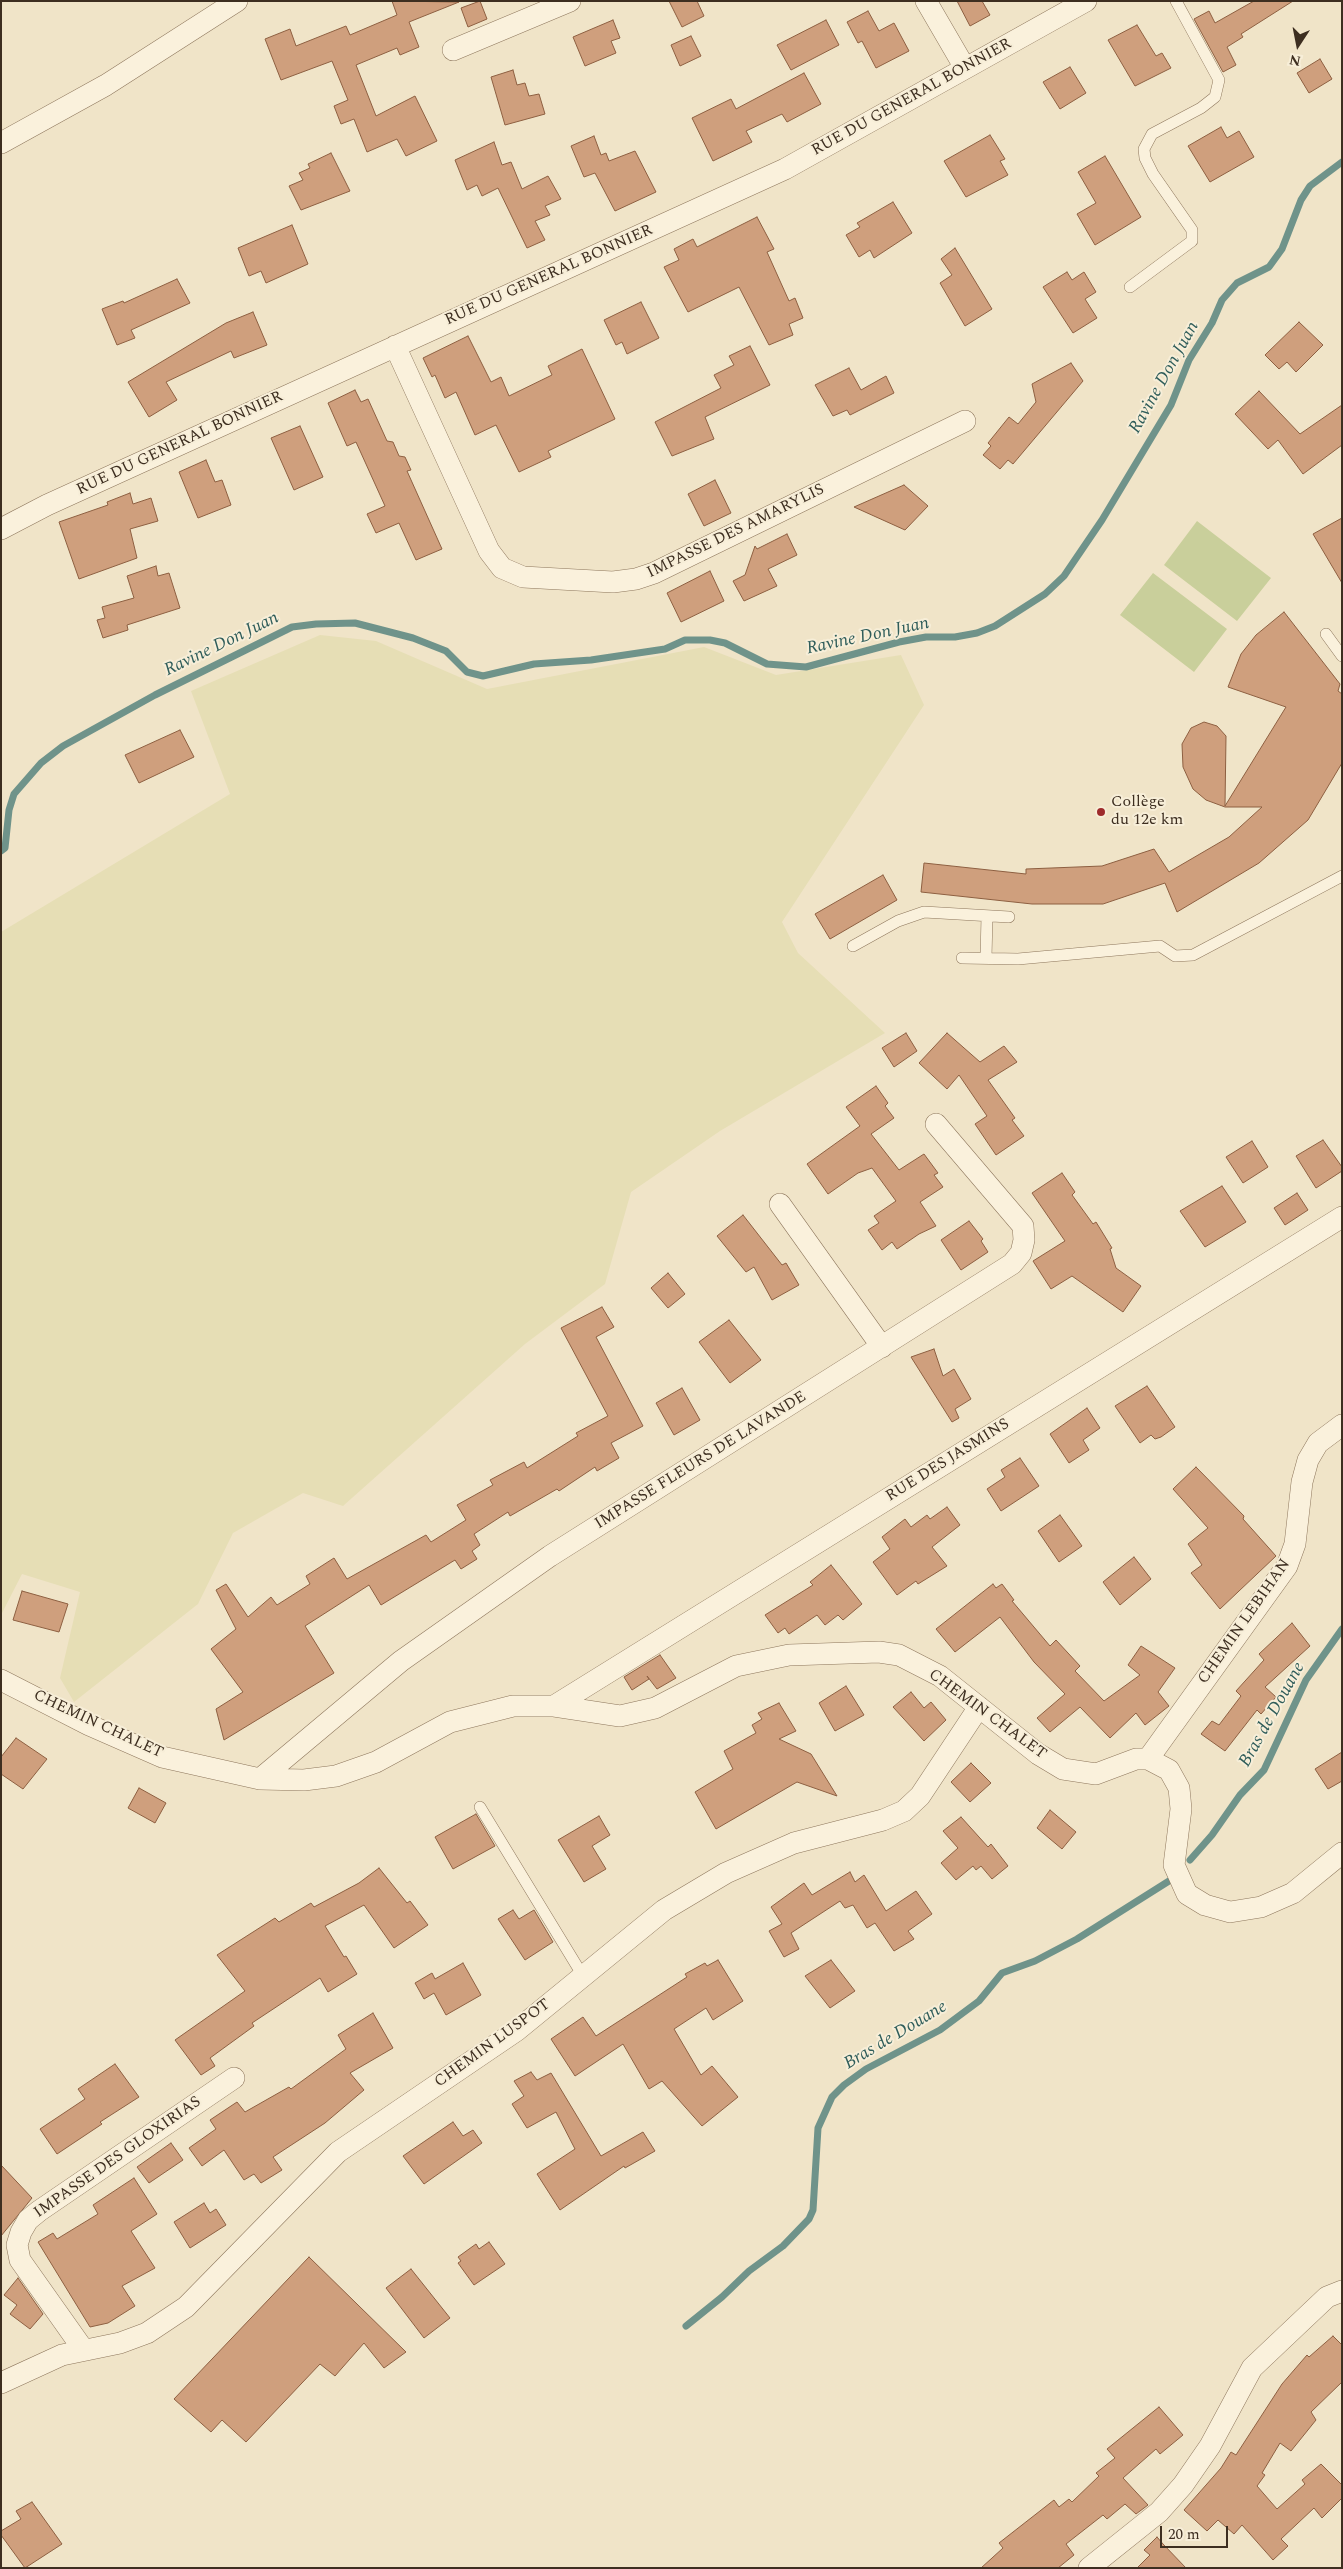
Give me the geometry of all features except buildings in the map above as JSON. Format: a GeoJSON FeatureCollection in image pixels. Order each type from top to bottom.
{"type":"FeatureCollection","features":[{"type":"Feature","properties":{"kind":"street"},"geometry":{"type":"LineString","coordinates":[[1,142],[106,85],[237,1]]}},
{"type":"Feature","properties":{"kind":"street"},"geometry":{"type":"LineString","coordinates":[[453,50],[570,1]]}},
{"type":"Feature","properties":{"kind":"street"},"geometry":{"type":"LineString","coordinates":[[926,1],[965,68]]}},
{"type":"Feature","properties":{"kind":"street","name":"RUE DU GENERAL BONNIER"},"geometry":{"type":"LineString","coordinates":[[1,529],[47,505],[785,169],[1086,1]]}},
{"type":"Feature","properties":{"kind":"street","name":"IMPASSE DES AMARYLIS"},"geometry":{"type":"LineString","coordinates":[[394,346],[489,551],[502,568],[523,577],[613,582],[636,579],[654,573],[965,421]]}},
{"type":"Feature","properties":{"kind":"street","name":"IMPASSE FLEURS DE LAVANDE"},"geometry":{"type":"LineString","coordinates":[[260,1779],[401,1661],[550,1556],[996,1276],[1012,1264],[1021,1253],[1024,1240],[1023,1226],[936,1124]]}},
{"type":"Feature","properties":{"kind":"street"},"geometry":{"type":"LineString","coordinates":[[780,1204],[882,1347]]}},
{"type":"Feature","properties":{"kind":"street","name":"RUE DES JASMINS"},"geometry":{"type":"LineString","coordinates":[[554,1706],[1342,1217]]}},
{"type":"Feature","properties":{"kind":"street","name":"CHEMIN LEBIHAN"},"geometry":{"type":"LineString","coordinates":[[1148,1759],[1287,1566],[1295,1544],[1302,1482],[1308,1460],[1318,1443],[1342,1425]]}},
{"type":"Feature","properties":{"kind":"street","name":"CHEMIN CHALET"},"geometry":{"type":"LineString","coordinates":[[1,1680],[89,1725],[162,1757],[260,1779],[304,1780],[336,1776],[376,1762],[450,1722],[512,1706],[554,1706],[620,1716],[656,1708],[736,1666],[789,1656],[880,1652],[899,1656],[940,1676],[1038,1754],[1063,1770],[1096,1774],[1136,1759],[1148,1759]]}},
{"type":"Feature","properties":{"kind":"street","name":"CHEMIN LUSPOT"},"geometry":{"type":"LineString","coordinates":[[1,2383],[62,2354],[120,2343],[146,2333],[186,2307],[338,2152],[516,2031],[664,1910],[726,1873],[794,1842],[883,1820],[904,1811],[920,1796],[978,1707]]}},
{"type":"Feature","properties":{"kind":"street"},"geometry":{"type":"LineString","coordinates":[[1148,1759],[1169,1770],[1179,1788],[1181,1809],[1174,1864],[1187,1894],[1205,1905],[1230,1912],[1261,1907],[1293,1893],[1338,1862]]}},
{"type":"Feature","properties":{"kind":"street","name":"IMPASSE DES GLOXIRIAS"},"geometry":{"type":"LineString","coordinates":[[83,2350],[20,2260],[17,2245],[28,2220],[234,2078]]}},
{"type":"Feature","properties":{"kind":"street"},"geometry":{"type":"LineString","coordinates":[[1089,2568],[1159,2512],[1183,2485],[1210,2446],[1252,2368],[1327,2297],[1342,2291]]}},
{"type":"Feature","properties":{"kind":"lane"},"geometry":{"type":"LineString","coordinates":[[1130,287],[1192,241],[1192,230],[1153,174],[1145,158],[1144,149],[1152,134],[1201,108],[1215,97],[1219,80],[1176,1]]}},
{"type":"Feature","properties":{"kind":"lane"},"geometry":{"type":"LineString","coordinates":[[1326,634],[1342,656]]}},
{"type":"Feature","properties":{"kind":"lane"},"geometry":{"type":"LineString","coordinates":[[962,958],[1018,959],[1160,946],[1175,956],[1193,955],[1342,876]]}},
{"type":"Feature","properties":{"kind":"lane"},"geometry":{"type":"LineString","coordinates":[[853,946],[898,920],[924,912],[1009,917]]}},
{"type":"Feature","properties":{"kind":"lane"},"geometry":{"type":"LineString","coordinates":[[986,916],[986,958]]}},
{"type":"Feature","properties":{"kind":"lane"},"geometry":{"type":"LineString","coordinates":[[480,1807],[583,1976]]}},
{"type":"Feature","properties":{"kind":"shaded area"},"geometry":{"type":"Polygon","coordinates":[[[320,635],[376,641],[487,689],[704,647],[776,675],[901,655],[924,705],[782,922],[798,953],[885,1033],[720,1131],[631,1192],[605,1284],[525,1344],[343,1506],[303,1493],[233,1533],[198,1604],[74,1702],[60,1678],[80,1592],[22,1574],[1,1615],[1,932],[230,794],[191,691],[320,635]]]}},
{"type":"Feature","properties":{"kind":"green space"},"geometry":{"type":"Polygon","coordinates":[[[1197,521],[1271,578],[1237,621],[1164,565],[1197,521]]]}},
{"type":"Feature","properties":{"kind":"green space"},"geometry":{"type":"Polygon","coordinates":[[[1153,573],[1227,629],[1194,672],[1120,615],[1153,573]]]}},
{"type":"Feature","properties":{"kind":"waterway","name":"Ravine Don Juan"},"geometry":{"type":"LineString","coordinates":[[1,851],[5,848],[9,810],[14,794],[41,763],[63,746],[155,695],[292,627],[355,623],[413,638],[446,651],[467,672],[483,676],[534,664],[591,660],[665,649],[685,640],[710,640],[725,643],[767,664],[806,667],[899,642],[926,637],[955,637],[977,633],[995,626],[1045,594],[1064,576],[1102,520],[1171,405],[1189,360],[1212,323],[1222,300],[1237,283],[1269,267],[1282,249],[1301,200],[1310,186],[1342,162]]}},
{"type":"Feature","properties":{"kind":"waterway","name":"Bras de Douane"},"geometry":{"type":"LineString","coordinates":[[1190,1860],[1212,1835],[1240,1795],[1264,1770],[1306,1680],[1342,1629]]}},
{"type":"Feature","properties":{"kind":"waterway","name":"Bras de Douane"},"geometry":{"type":"LineString","coordinates":[[686,2326],[722,2297],[749,2271],[783,2246],[809,2219],[813,2210],[818,2128],[832,2097],[844,2085],[866,2069],[940,2030],[979,2001],[1002,1973],[1035,1961],[1077,1939],[1169,1881]]}},
{"type":"Feature","properties":{"kind":"place","name":"Collège du 12e km"},"geometry":{"type":"Point","coordinates":[1101,812]}}]}
